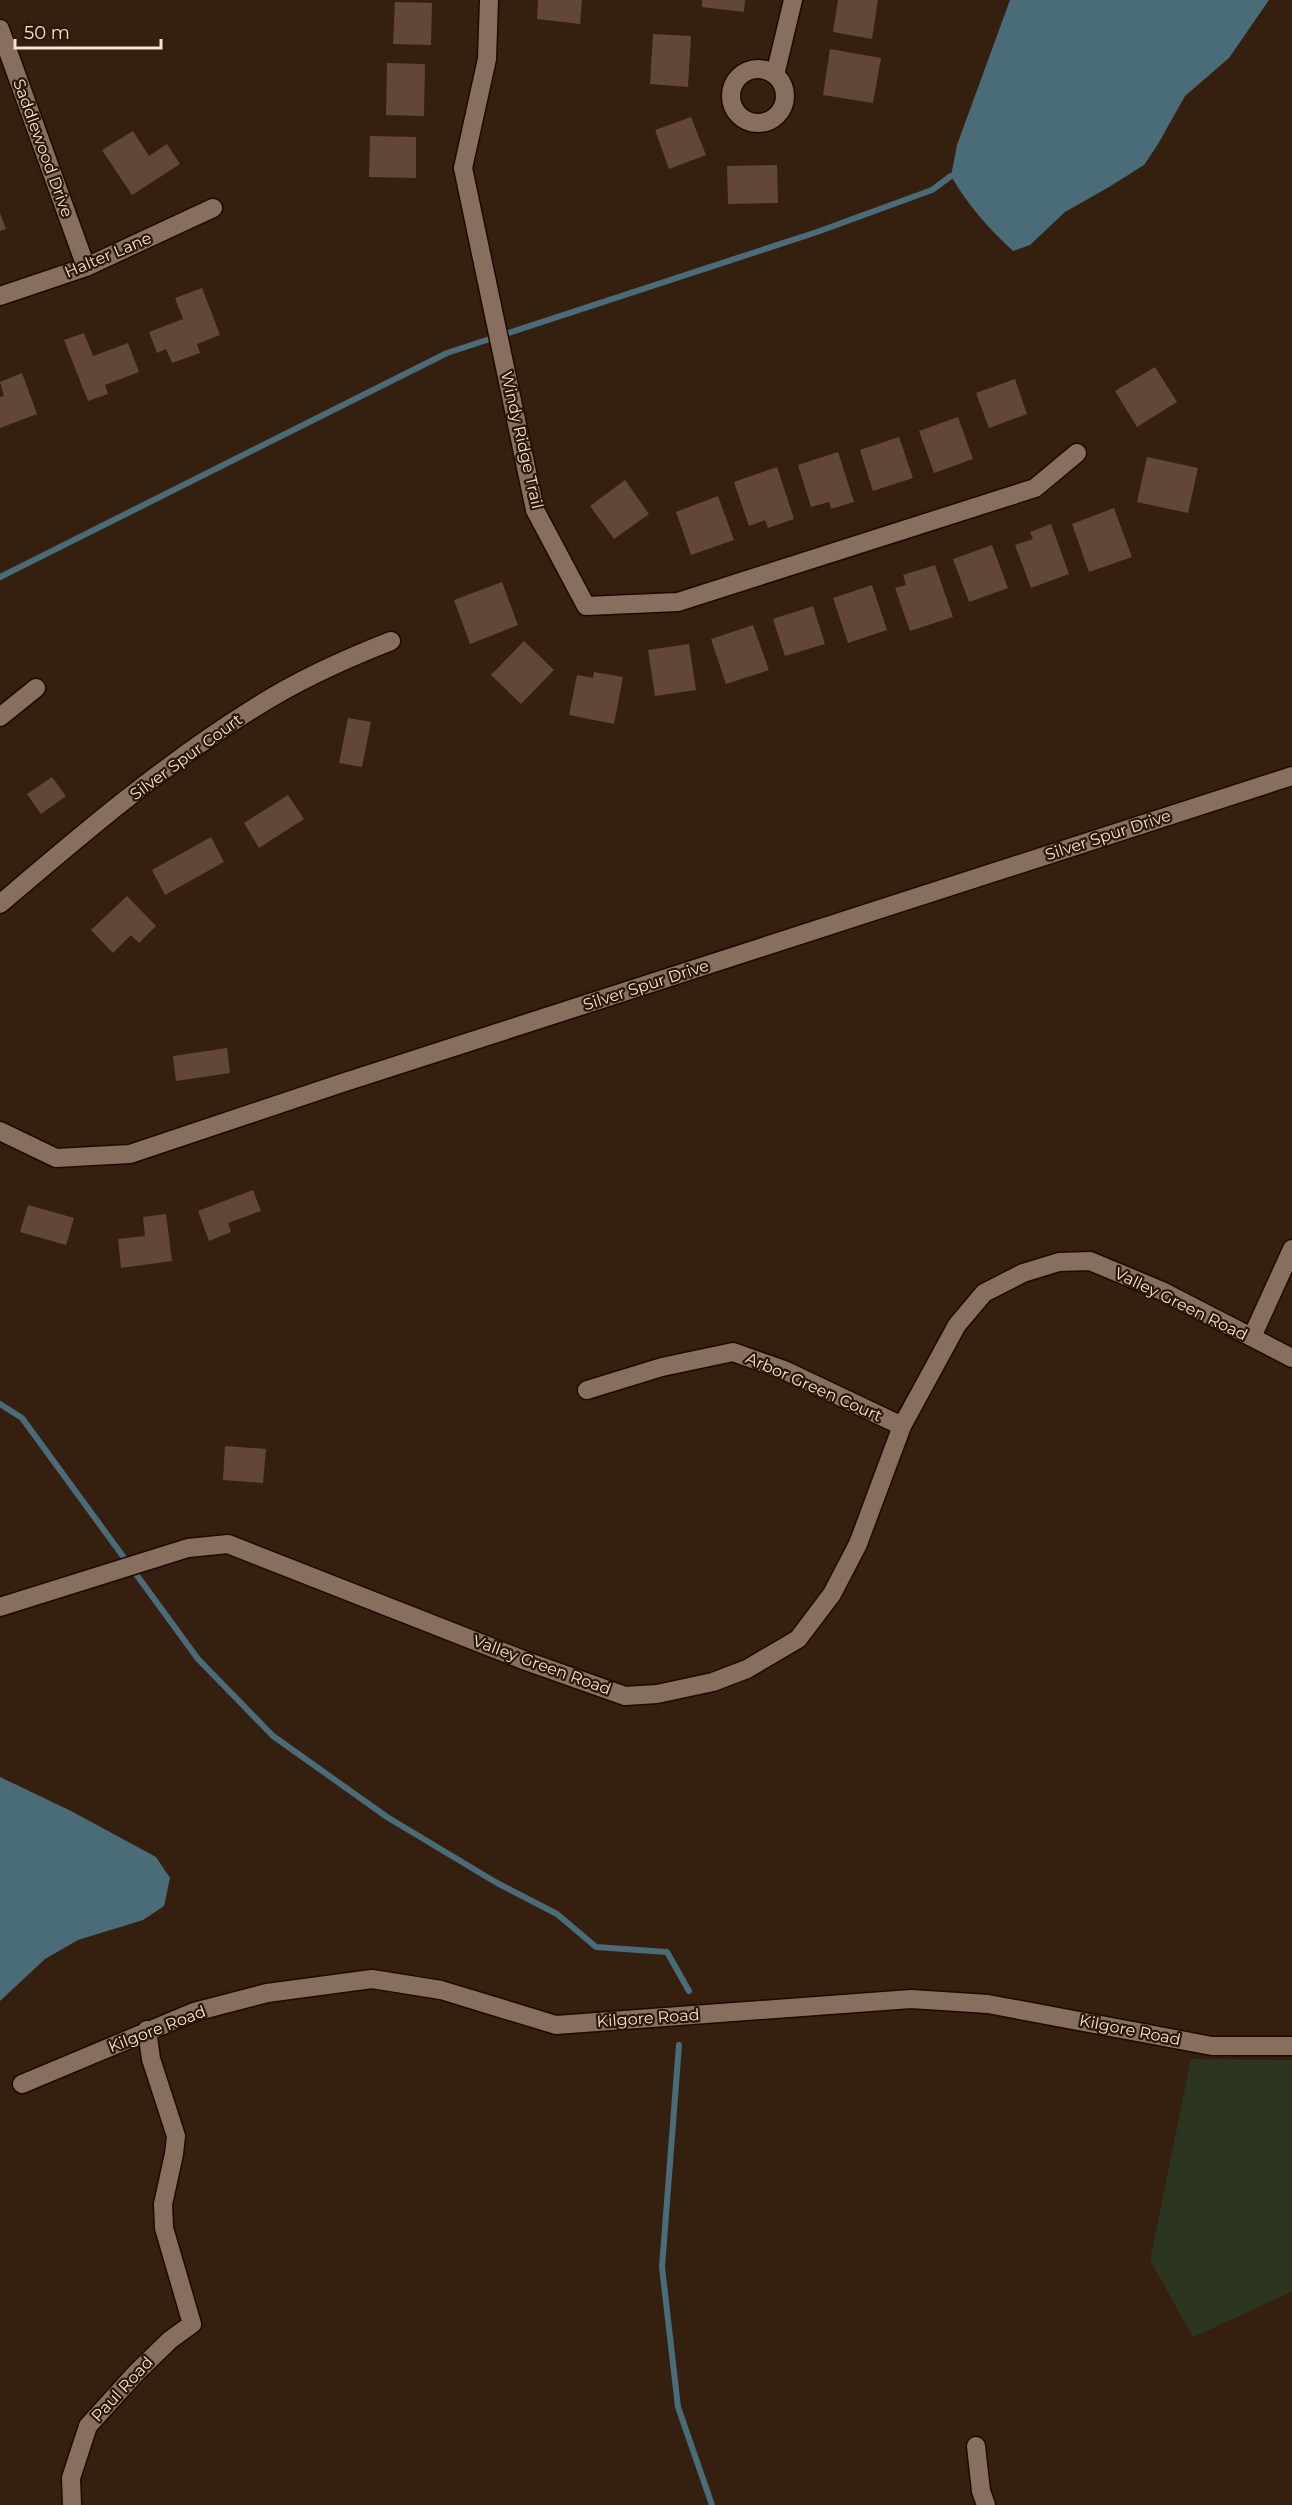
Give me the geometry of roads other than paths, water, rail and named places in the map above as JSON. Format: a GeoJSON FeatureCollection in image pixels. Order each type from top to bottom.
{"type":"FeatureCollection","features":[{"type":"Feature","properties":{"kind":"street","name":"Windy Ridge Trail"},"geometry":{"type":"LineString","coordinates":[[489,0],[487,59],[463,168],[536,510],[586,606],[678,602],[689,599],[1035,488],[1077,453]]}},
{"type":"Feature","properties":{"kind":"street"},"geometry":{"type":"LineString","coordinates":[[775,75],[793,0]]}},
{"type":"Feature","properties":{"kind":"street","name":"Saddlewood Drive"},"geometry":{"type":"LineString","coordinates":[[0,29],[86,267]]}},
{"type":"Feature","properties":{"kind":"street","name":"Halter Lane"},"geometry":{"type":"LineString","coordinates":[[0,296],[86,267],[213,208]]}},
{"type":"Feature","properties":{"kind":"street","name":"Silver Spur Court"},"geometry":{"type":"LineString","coordinates":[[0,904],[77,837],[157,775],[257,706],[341,661],[391,641]]}},
{"type":"Feature","properties":{"kind":"street"},"geometry":{"type":"LineString","coordinates":[[0,717],[36,688]]}},
{"type":"Feature","properties":{"kind":"street","name":"Silver Spur Drive"},"geometry":{"type":"LineString","coordinates":[[0,1131],[56,1158],[130,1154],[353,1079],[1292,776]]}},
{"type":"Feature","properties":{"kind":"street"},"geometry":{"type":"LineString","coordinates":[[1252,1337],[1292,1249]]}},
{"type":"Feature","properties":{"kind":"street","name":"Valley Green Road"},"geometry":{"type":"LineString","coordinates":[[0,1606],[188,1548],[228,1544],[526,1661],[625,1696],[657,1694],[713,1682],[747,1669],[798,1639],[832,1594],[858,1544],[902,1426],[957,1324],[984,1293],[1023,1273],[1059,1262],[1090,1262],[1162,1291],[1292,1358]]}},
{"type":"Feature","properties":{"kind":"street","name":"Arbor Green Court"},"geometry":{"type":"LineString","coordinates":[[587,1390],[662,1367],[733,1352],[784,1370],[902,1426]]}},
{"type":"Feature","properties":{"kind":"street","name":"Kilgore Road"},"geometry":{"type":"LineString","coordinates":[[22,2084],[194,2012],[267,1993],[372,1979],[441,1990],[556,2025],[910,1999],[988,2004],[1212,2046],[1292,2046]]}},
{"type":"Feature","properties":{"kind":"street","name":"Paul Road"},"geometry":{"type":"LineString","coordinates":[[72,2505],[71,2478],[88,2426],[136,2373],[170,2340],[192,2324],[164,2228],[163,2204],[176,2136],[151,2059],[147,2031]]}},
{"type":"Feature","properties":{"kind":"street"},"geometry":{"type":"LineString","coordinates":[[976,2446],[981,2491],[986,2505]]}},
{"type":"Feature","properties":{"kind":"water"},"geometry":{"type":"Polygon","coordinates":[[[1010,0],[1269,0],[1229,58],[1185,96],[1144,165],[1065,212],[1030,245],[1013,251],[979,216],[951,176],[957,145],[1010,0]]]}},
{"type":"Feature","properties":{"kind":"water"},"geometry":{"type":"Polygon","coordinates":[[[0,1777],[71,1811],[156,1857],[170,1878],[164,1906],[143,1920],[78,1940],[45,1959],[0,2001],[0,1777]]]}},
{"type":"Feature","properties":{"kind":"waterway"},"geometry":{"type":"LineString","coordinates":[[0,577],[447,353],[817,232],[932,190],[951,176]]}},
{"type":"Feature","properties":{"kind":"waterway"},"geometry":{"type":"LineString","coordinates":[[0,1404],[22,1418],[198,1659],[273,1736],[387,1817],[497,1883],[557,1914],[596,1947],[667,1952],[689,1991]]}},
{"type":"Feature","properties":{"kind":"waterway"},"geometry":{"type":"LineString","coordinates":[[679,2045],[662,2267],[678,2407],[712,2505]]}}]}
